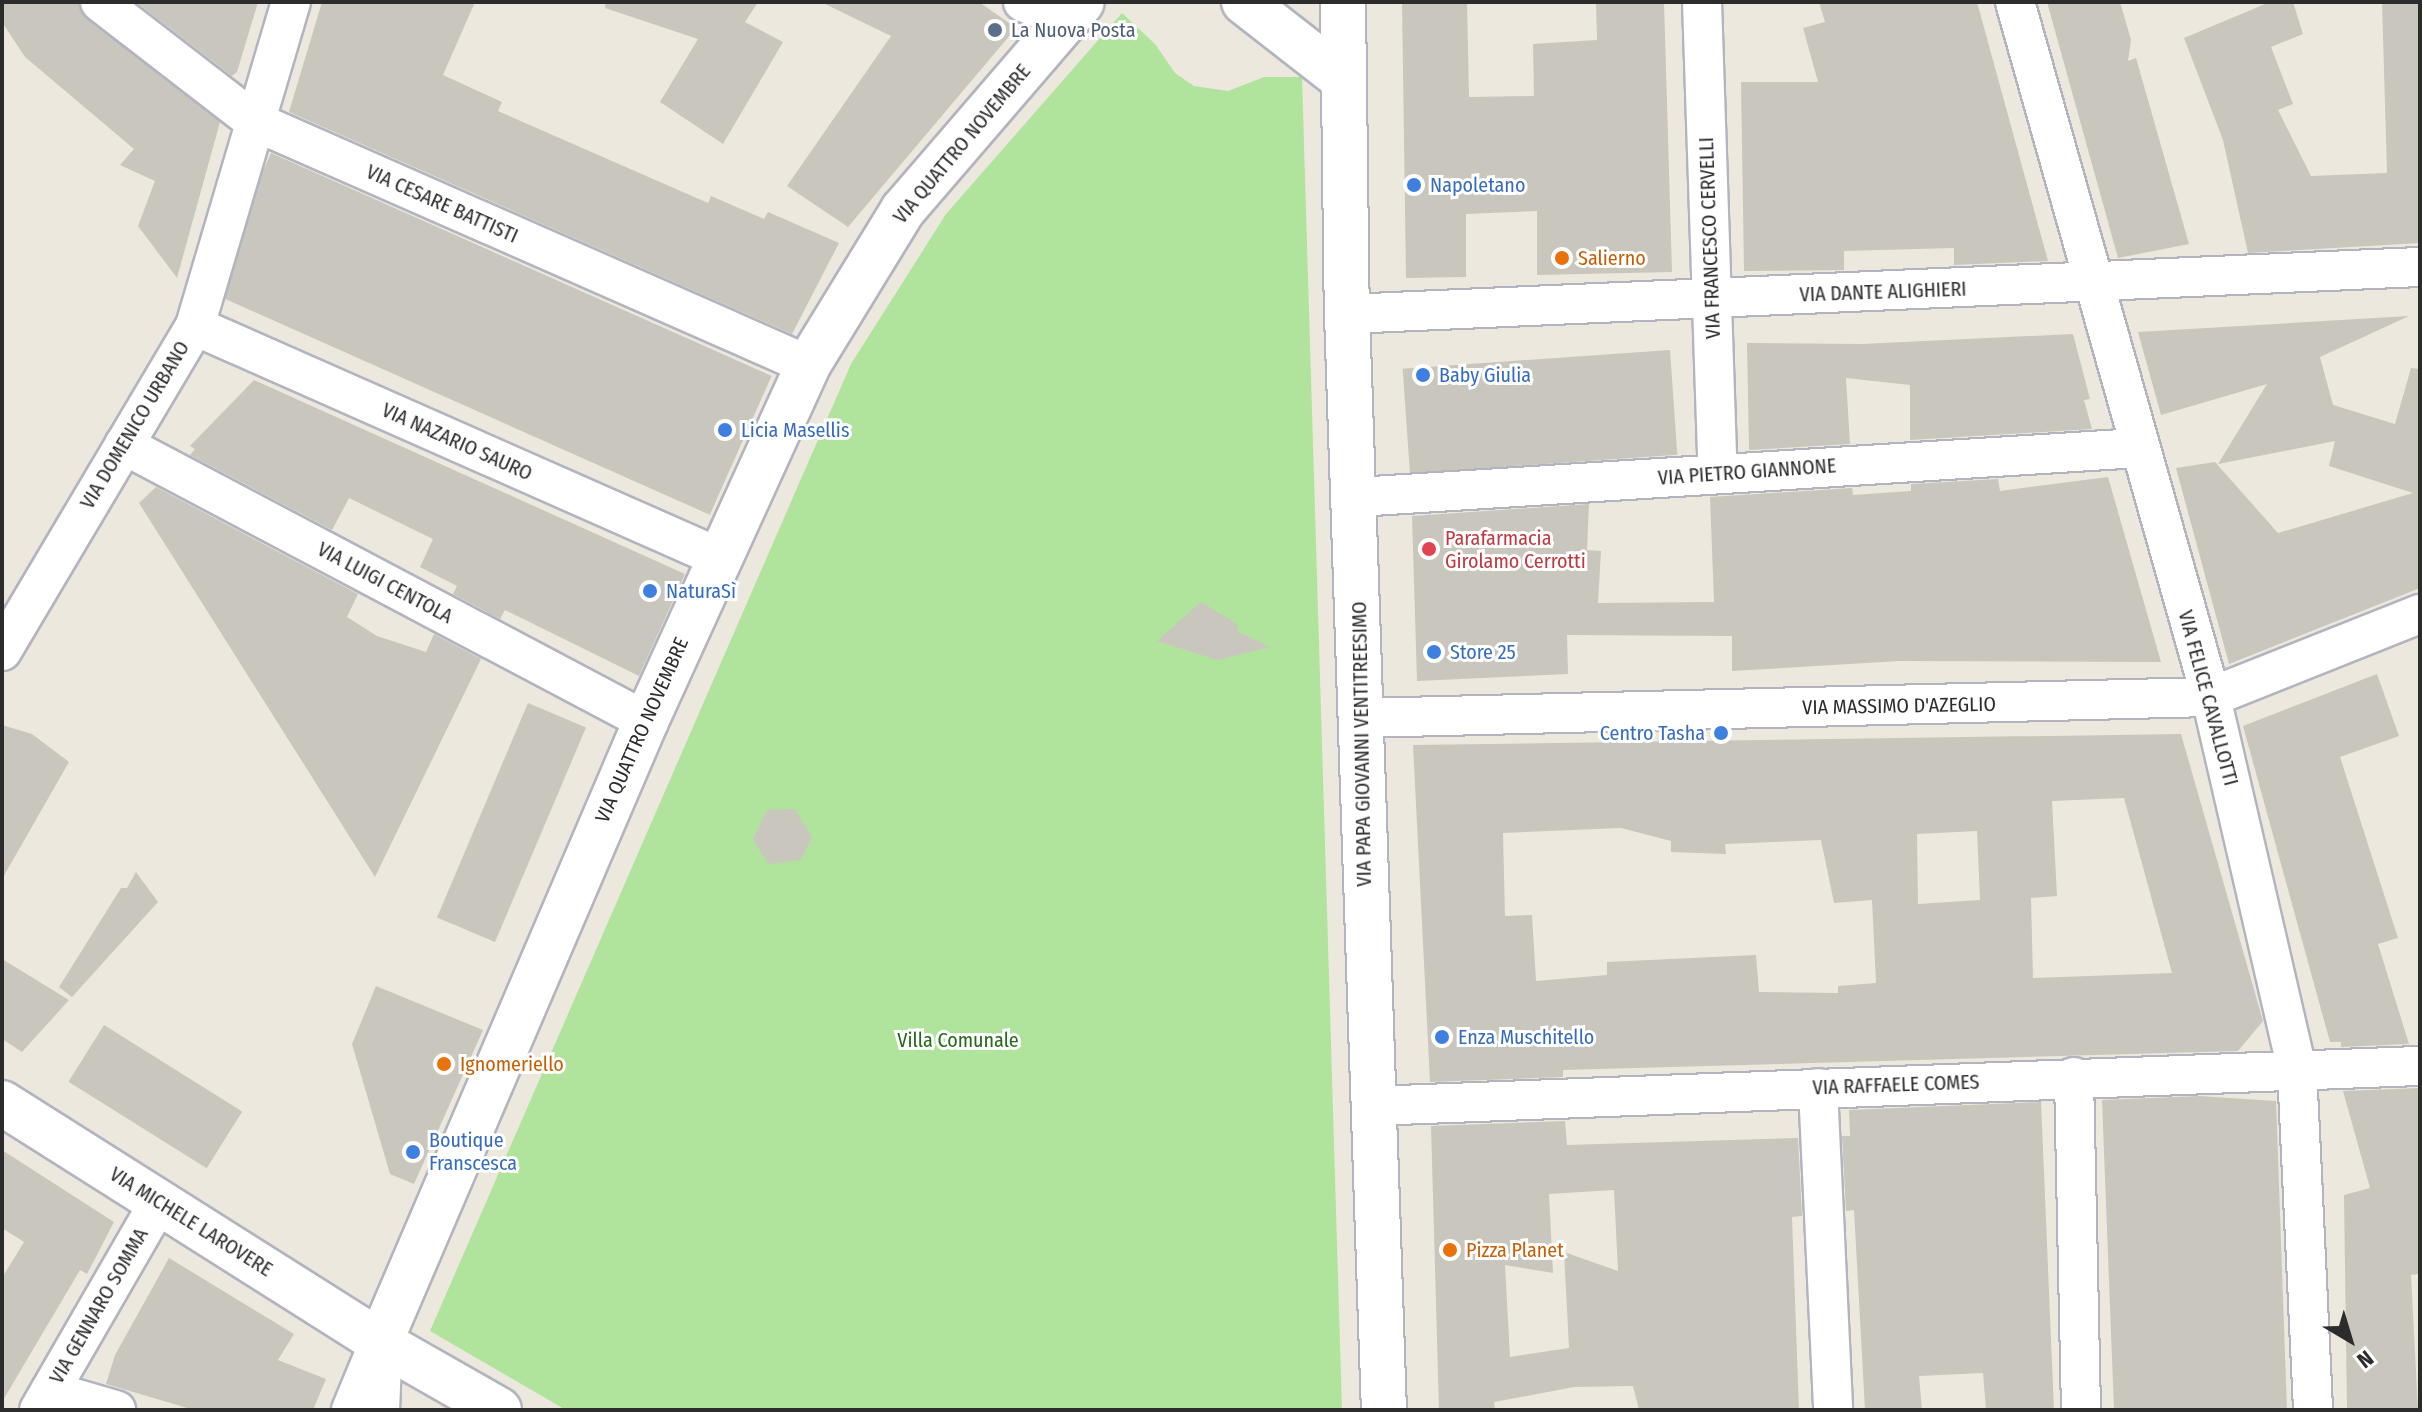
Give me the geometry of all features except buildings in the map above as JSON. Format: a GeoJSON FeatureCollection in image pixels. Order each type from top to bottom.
{"type":"FeatureCollection","features":[{"type":"Feature","properties":{"kind":"street","name":"VIA CESARE BATTISTI"},"geometry":{"type":"LineString","coordinates":[[100,2],[254,121],[808,365]]}},
{"type":"Feature","properties":{"kind":"street","name":"VIA DOMENICO URBANO"},"geometry":{"type":"LineString","coordinates":[[2,651],[195,326],[291,2]]}},
{"type":"Feature","properties":{"kind":"street"},"geometry":{"type":"LineString","coordinates":[[1023,2],[1074,11]]}},
{"type":"Feature","properties":{"kind":"street","name":"VIA PAPA GIOVANNI VENTITREESIMO"},"geometry":{"type":"LineString","coordinates":[[1343,2],[1347,314],[1357,497],[1372,1106],[1384,1410]]}},
{"type":"Feature","properties":{"kind":"street","name":"VIA FRANCESCO CERVELLI"},"geometry":{"type":"LineString","coordinates":[[1702,2],[1718,474]]}},
{"type":"Feature","properties":{"kind":"street","name":"VIA FELICE CAVALLOTTI"},"geometry":{"type":"LineString","coordinates":[[2015,2],[2091,284],[2211,697],[2297,1069],[2313,1410]]}},
{"type":"Feature","properties":{"kind":"street"},"geometry":{"type":"LineString","coordinates":[[1242,3],[1343,79]]}},
{"type":"Feature","properties":{"kind":"street","name":"VIA QUATTRO NOVEMBRE"},"geometry":{"type":"LineString","coordinates":[[380,1342],[646,721],[808,365],[903,210],[1074,11]]}},
{"type":"Feature","properties":{"kind":"street","name":"VIA DANTE ALIGHIERI"},"geometry":{"type":"LineString","coordinates":[[1347,314],[2091,284],[2420,267]]}},
{"type":"Feature","properties":{"kind":"street","name":"VIA NAZARIO SAURO"},"geometry":{"type":"LineString","coordinates":[[195,326],[720,558]]}},
{"type":"Feature","properties":{"kind":"street","name":"VIA LUIGI CENTOLA"},"geometry":{"type":"LineString","coordinates":[[124,445],[646,721]]}},
{"type":"Feature","properties":{"kind":"street","name":"VIA PIETRO GIANNONE"},"geometry":{"type":"LineString","coordinates":[[1357,497],[2138,448]]}},
{"type":"Feature","properties":{"kind":"street","name":"VIA MASSIMO D'AZEGLIO"},"geometry":{"type":"LineString","coordinates":[[1362,718],[2211,697],[2420,614]]}},
{"type":"Feature","properties":{"kind":"street","name":"VIA RAFFAELE COMES"},"geometry":{"type":"LineString","coordinates":[[1372,1106],[2420,1066]]}},
{"type":"Feature","properties":{"kind":"street"},"geometry":{"type":"LineString","coordinates":[[2074,1077],[2081,1410]]}},
{"type":"Feature","properties":{"kind":"street"},"geometry":{"type":"LineString","coordinates":[[1818,1088],[1833,1410]]}},
{"type":"Feature","properties":{"kind":"street","name":"VIA MICHELE LAROVERE"},"geometry":{"type":"LineString","coordinates":[[2,1103],[380,1342],[499,1410]]}},
{"type":"Feature","properties":{"kind":"street","name":"VIA GENNARO SOMMA"},"geometry":{"type":"LineString","coordinates":[[44,1401],[159,1202]]}},
{"type":"Feature","properties":{"kind":"street"},"geometry":{"type":"LineString","coordinates":[[351,1410],[380,1342]]}},
{"type":"Feature","properties":{"kind":"street"},"geometry":{"type":"LineString","coordinates":[[377,1410],[380,1342]]}},
{"type":"Feature","properties":{"kind":"street"},"geometry":{"type":"LineString","coordinates":[[44,1401],[116,1410]]}},
{"type":"Feature","properties":{"kind":"green space","name":"Villa Comunale"},"geometry":{"type":"Polygon","coordinates":[[[1122,13],[1155,44],[1175,73],[1194,86],[1228,91],[1264,77],[1302,77],[1342,1410],[566,1410],[430,1331],[851,364],[946,214],[1122,13]]]}},
{"type":"Feature","properties":{"kind":"place","name":"La Nuova Posta"},"geometry":{"type":"Point","coordinates":[995,30]}},
{"type":"Feature","properties":{"kind":"place","name":"Napoletano"},"geometry":{"type":"Point","coordinates":[1414,185]}},
{"type":"Feature","properties":{"kind":"place","name":"Salierno"},"geometry":{"type":"Point","coordinates":[1562,258]}},
{"type":"Feature","properties":{"kind":"place","name":"Baby Giulia"},"geometry":{"type":"Point","coordinates":[1423,375]}},
{"type":"Feature","properties":{"kind":"place","name":"Licia Masellis"},"geometry":{"type":"Point","coordinates":[725,430]}},
{"type":"Feature","properties":{"kind":"place","name":"Parafarmacia Girolamo Cerrotti"},"geometry":{"type":"Point","coordinates":[1429,549]}},
{"type":"Feature","properties":{"kind":"place","name":"NaturaSì"},"geometry":{"type":"Point","coordinates":[650,591]}},
{"type":"Feature","properties":{"kind":"place","name":"Store 25"},"geometry":{"type":"Point","coordinates":[1434,652]}},
{"type":"Feature","properties":{"kind":"place","name":"Centro Tasha"},"geometry":{"type":"Point","coordinates":[1721,733]}},
{"type":"Feature","properties":{"kind":"place","name":"Enza Muschitello"},"geometry":{"type":"Point","coordinates":[1442,1037]}},
{"type":"Feature","properties":{"kind":"place","name":"Ignomeriello"},"geometry":{"type":"Point","coordinates":[444,1064]}},
{"type":"Feature","properties":{"kind":"place","name":"Boutique Franscesca"},"geometry":{"type":"Point","coordinates":[413,1152]}},
{"type":"Feature","properties":{"kind":"place","name":"Pizza Planet"},"geometry":{"type":"Point","coordinates":[1450,1250]}}]}
